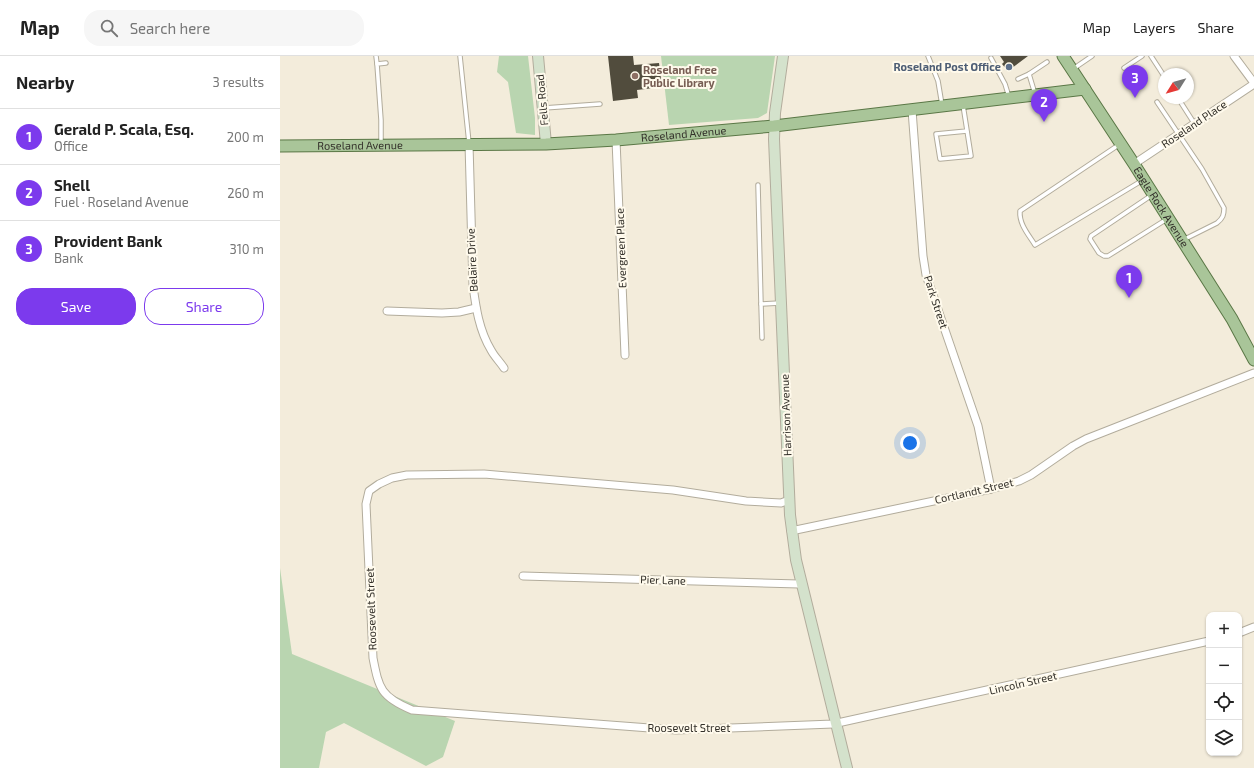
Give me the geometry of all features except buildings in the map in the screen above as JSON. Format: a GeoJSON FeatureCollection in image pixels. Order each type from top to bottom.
{"type":"FeatureCollection","features":[{"type":"Feature","properties":{"kind":"main road","name":"Eagle Rock Avenue"},"geometry":{"type":"LineString","coordinates":[[1063,56],[1153,194],[1242,337],[1254,360]]}},
{"type":"Feature","properties":{"kind":"main road","name":"Roseland Avenue"},"geometry":{"type":"LineString","coordinates":[[280,146],[381,144],[546,144],[616,140],[774,126],[1085,89]]}},
{"type":"Feature","properties":{"kind":"main road"},"geometry":{"type":"LineString","coordinates":[[1242,337],[1254,337]]}},
{"type":"Feature","properties":{"kind":"street","name":"Fells Road"},"geometry":{"type":"LineString","coordinates":[[538,56],[546,144]]}},
{"type":"Feature","properties":{"kind":"street","name":"Harrison Avenue"},"geometry":{"type":"LineString","coordinates":[[783,56],[775,113],[774,139],[789,500],[796,560],[847,768]]}},
{"type":"Feature","properties":{"kind":"street"},"geometry":{"type":"LineString","coordinates":[[1234,56],[1254,84]]}},
{"type":"Feature","properties":{"kind":"street","name":"Roseland Place"},"geometry":{"type":"LineString","coordinates":[[1134,164],[1254,84]]}},
{"type":"Feature","properties":{"kind":"street","name":"Park Street"},"geometry":{"type":"LineString","coordinates":[[912,110],[923,256],[926,275],[978,426],[991,489]]}},
{"type":"Feature","properties":{"kind":"street","name":"Evergreen Place"},"geometry":{"type":"LineString","coordinates":[[616,140],[625,355]]}},
{"type":"Feature","properties":{"kind":"street","name":"Belaire Drive"},"geometry":{"type":"LineString","coordinates":[[469,144],[473,286],[476,308],[479,321],[491,351],[504,368]]}},
{"type":"Feature","properties":{"kind":"street"},"geometry":{"type":"LineString","coordinates":[[387,311],[442,313],[459,312],[476,308]]}},
{"type":"Feature","properties":{"kind":"street","name":"Cortlandt Street"},"geometry":{"type":"LineString","coordinates":[[792,531],[991,489],[1019,481],[1031,475],[1073,446],[1086,439],[1254,373]]}},
{"type":"Feature","properties":{"kind":"street","name":"Roosevelt Street"},"geometry":{"type":"LineString","coordinates":[[789,500],[781,503],[746,501],[673,490],[484,474],[407,476],[392,478],[379,484],[369,492],[366,504],[373,658],[377,680],[383,691],[397,704],[412,710],[676,730],[837,724]]}},
{"type":"Feature","properties":{"kind":"street","name":"Pier Lane"},"geometry":{"type":"LineString","coordinates":[[523,576],[803,585]]}},
{"type":"Feature","properties":{"kind":"street"},"geometry":{"type":"LineString","coordinates":[[1242,631],[1254,627]]}},
{"type":"Feature","properties":{"kind":"street","name":"Lincoln Street"},"geometry":{"type":"LineString","coordinates":[[837,724],[1206,642]]}},
{"type":"Feature","properties":{"kind":"lane"},"geometry":{"type":"LineString","coordinates":[[376,56],[381,120],[381,144]]}},
{"type":"Feature","properties":{"kind":"lane"},"geometry":{"type":"LineString","coordinates":[[460,56],[469,144]]}},
{"type":"Feature","properties":{"kind":"lane"},"geometry":{"type":"LineString","coordinates":[[928,56],[938,81],[942,106]]}},
{"type":"Feature","properties":{"kind":"lane"},"geometry":{"type":"LineString","coordinates":[[1072,69],[1092,56]]}},
{"type":"Feature","properties":{"kind":"lane"},"geometry":{"type":"LineString","coordinates":[[1124,68],[1142,56]]}},
{"type":"Feature","properties":{"kind":"lane"},"geometry":{"type":"LineString","coordinates":[[1151,56],[1159,68]]}},
{"type":"Feature","properties":{"kind":"lane"},"geometry":{"type":"LineString","coordinates":[[991,58],[1005,84],[1009,98]]}},
{"type":"Feature","properties":{"kind":"lane"},"geometry":{"type":"LineString","coordinates":[[1018,79],[1029,74],[1047,62]]}},
{"type":"Feature","properties":{"kind":"lane"},"geometry":{"type":"LineString","coordinates":[[377,64],[386,63]]}},
{"type":"Feature","properties":{"kind":"lane"},"geometry":{"type":"LineString","coordinates":[[1029,74],[1035,95]]}},
{"type":"Feature","properties":{"kind":"lane"},"geometry":{"type":"LineString","coordinates":[[1157,102],[1202,169],[1224,208],[1222,219],[1217,223],[1182,241]]}},
{"type":"Feature","properties":{"kind":"lane"},"geometry":{"type":"LineString","coordinates":[[543,108],[600,104]]}},
{"type":"Feature","properties":{"kind":"lane"},"geometry":{"type":"LineString","coordinates":[[963,104],[971,156],[940,159],[936,134],[967,131]]}},
{"type":"Feature","properties":{"kind":"lane"},"geometry":{"type":"LineString","coordinates":[[1182,104],[1194,123]]}},
{"type":"Feature","properties":{"kind":"lane"},"geometry":{"type":"LineString","coordinates":[[1120,143],[1020,211],[1020,219],[1025,230],[1035,245],[1144,180]]}},
{"type":"Feature","properties":{"kind":"lane"},"geometry":{"type":"LineString","coordinates":[[758,185],[762,338]]}},
{"type":"Feature","properties":{"kind":"lane"},"geometry":{"type":"LineString","coordinates":[[1153,194],[1091,236],[1091,241],[1099,253],[1106,256],[1168,218]]}},
{"type":"Feature","properties":{"kind":"lane"},"geometry":{"type":"LineString","coordinates":[[761,304],[782,303]]}},
{"type":"Feature","properties":{"kind":"green space"},"geometry":{"type":"Polygon","coordinates":[[[499,56],[528,56],[535,118],[535,135],[516,133],[508,82],[497,72],[499,56]]]}},
{"type":"Feature","properties":{"kind":"green space"},"geometry":{"type":"Polygon","coordinates":[[[661,56],[775,56],[767,113],[758,118],[669,125],[661,56]]]}},
{"type":"Feature","properties":{"kind":"green space"},"geometry":{"type":"Polygon","coordinates":[[[280,568],[292,654],[455,721],[443,757],[426,766],[344,723],[326,732],[319,768],[280,768],[280,568]]]}},
{"type":"Feature","properties":{"kind":"place","name":"Roseland Post Office"},"geometry":{"type":"Point","coordinates":[1009,67]}},
{"type":"Feature","properties":{"kind":"place","name":"Roseland Free Public Library"},"geometry":{"type":"Point","coordinates":[635,76]}},
{"type":"Feature","properties":{"kind":"place","name":"Provident Bank"},"geometry":{"type":"Point","coordinates":[1135,98]}},
{"type":"Feature","properties":{"kind":"place","name":"Shell"},"geometry":{"type":"Point","coordinates":[1044,122]}},
{"type":"Feature","properties":{"kind":"place","name":"Gerald P. Scala, Esq."},"geometry":{"type":"Point","coordinates":[1129,298]}}]}
